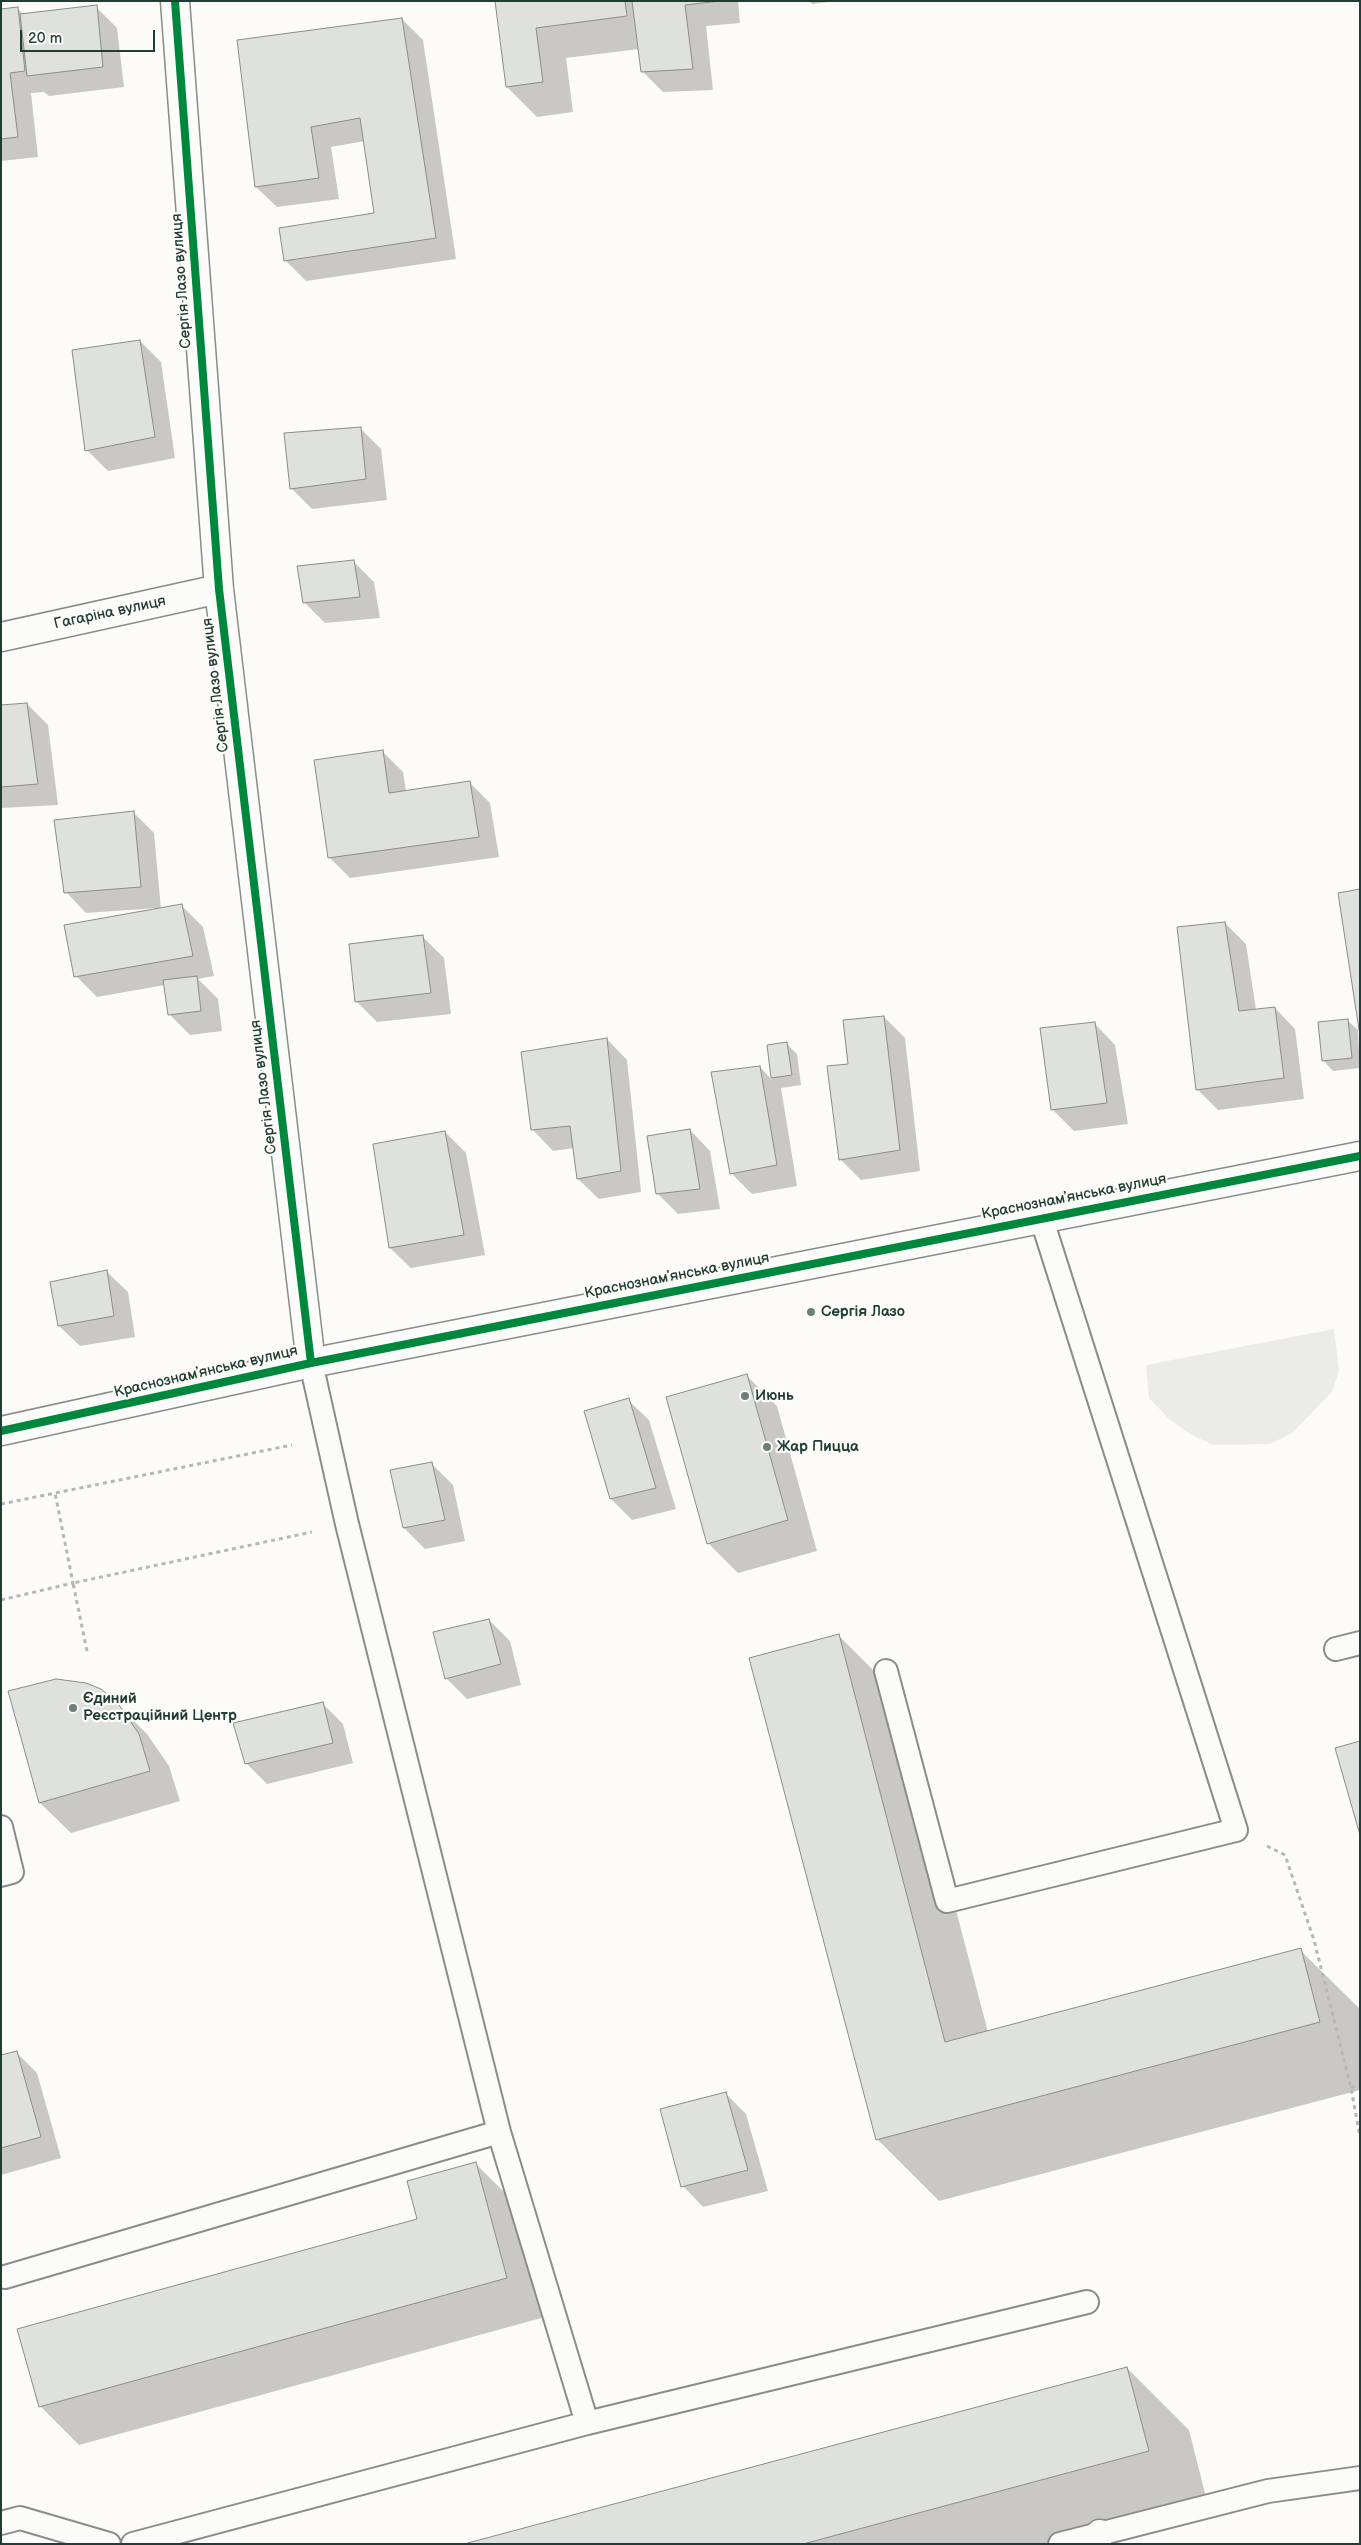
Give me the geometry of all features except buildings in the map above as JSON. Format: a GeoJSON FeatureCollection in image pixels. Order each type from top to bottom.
{"type":"FeatureCollection","features":[{"type":"Feature","properties":{"kind":"street","name":"Сергія Лазо вулиця"},"geometry":{"type":"LineString","coordinates":[[175,1],[218,590],[312,1363]]}},
{"type":"Feature","properties":{"kind":"street","name":"Гагаріна вулиця"},"geometry":{"type":"LineString","coordinates":[[1,638],[218,590]]}},
{"type":"Feature","properties":{"kind":"street","name":"Краснознамʼянська вулиця"},"geometry":{"type":"LineString","coordinates":[[1,1431],[312,1363],[1041,1217],[1360,1156]]}},
{"type":"Feature","properties":{"kind":"lane"},"geometry":{"type":"LineString","coordinates":[[886,1671],[947,1901],[1236,1830],[1041,1217]]}},
{"type":"Feature","properties":{"kind":"lane"},"geometry":{"type":"LineString","coordinates":[[312,1363],[346,1524],[499,2132],[587,2423]]}},
{"type":"Feature","properties":{"kind":"lane"},"geometry":{"type":"LineString","coordinates":[[1336,1649],[1360,1643]]}},
{"type":"Feature","properties":{"kind":"lane"},"geometry":{"type":"LineString","coordinates":[[1,1827],[12,1872],[1,1875]]}},
{"type":"Feature","properties":{"kind":"lane"},"geometry":{"type":"LineString","coordinates":[[5,2276],[499,2132]]}},
{"type":"Feature","properties":{"kind":"lane"},"geometry":{"type":"LineString","coordinates":[[133,2544],[587,2423],[1087,2302]]}},
{"type":"Feature","properties":{"kind":"lane"},"geometry":{"type":"LineString","coordinates":[[1060,2544],[1096,2539],[1268,2491],[1360,2478]]}},
{"type":"Feature","properties":{"kind":"lane"},"geometry":{"type":"LineString","coordinates":[[1,2523],[20,2518],[109,2544]]}},
{"type":"Feature","properties":{"kind":"path"},"geometry":{"type":"LineString","coordinates":[[1,1504],[328,1438]]}},
{"type":"Feature","properties":{"kind":"path"},"geometry":{"type":"LineString","coordinates":[[55,1493],[87,1651]]}},
{"type":"Feature","properties":{"kind":"path"},"geometry":{"type":"LineString","coordinates":[[1,1600],[346,1524]]}},
{"type":"Feature","properties":{"kind":"path"},"geometry":{"type":"LineString","coordinates":[[1236,1830],[1285,1855],[1314,1940],[1351,2088],[1360,2137]]}},
{"type":"Feature","properties":{"kind":"path"},"geometry":{"type":"LineString","coordinates":[[1351,2088],[1360,2084]]}},
{"type":"Feature","properties":{"kind":"shaded area"},"geometry":{"type":"Polygon","coordinates":[[[1334,1329],[1339,1371],[1332,1392],[1292,1433],[1270,1444],[1213,1445],[1190,1434],[1168,1418],[1149,1398],[1146,1365],[1334,1329]]]}},
{"type":"Feature","properties":{"kind":"cycle path"},"geometry":{"type":"LineString","coordinates":[[175,1],[219,589],[311,1363]]}},
{"type":"Feature","properties":{"kind":"cycle path"},"geometry":{"type":"LineString","coordinates":[[1,1431],[311,1363],[1360,1156]]}},
{"type":"Feature","properties":{"kind":"place","name":"Сергія Лазо"},"geometry":{"type":"Point","coordinates":[811,1312]}},
{"type":"Feature","properties":{"kind":"place","name":"Июнь"},"geometry":{"type":"Point","coordinates":[745,1396]}},
{"type":"Feature","properties":{"kind":"place","name":"Жар Пицца"},"geometry":{"type":"Point","coordinates":[767,1447]}},
{"type":"Feature","properties":{"kind":"place","name":"Єдиний Реєстраційний Центр"},"geometry":{"type":"Point","coordinates":[73,1708]}}]}
